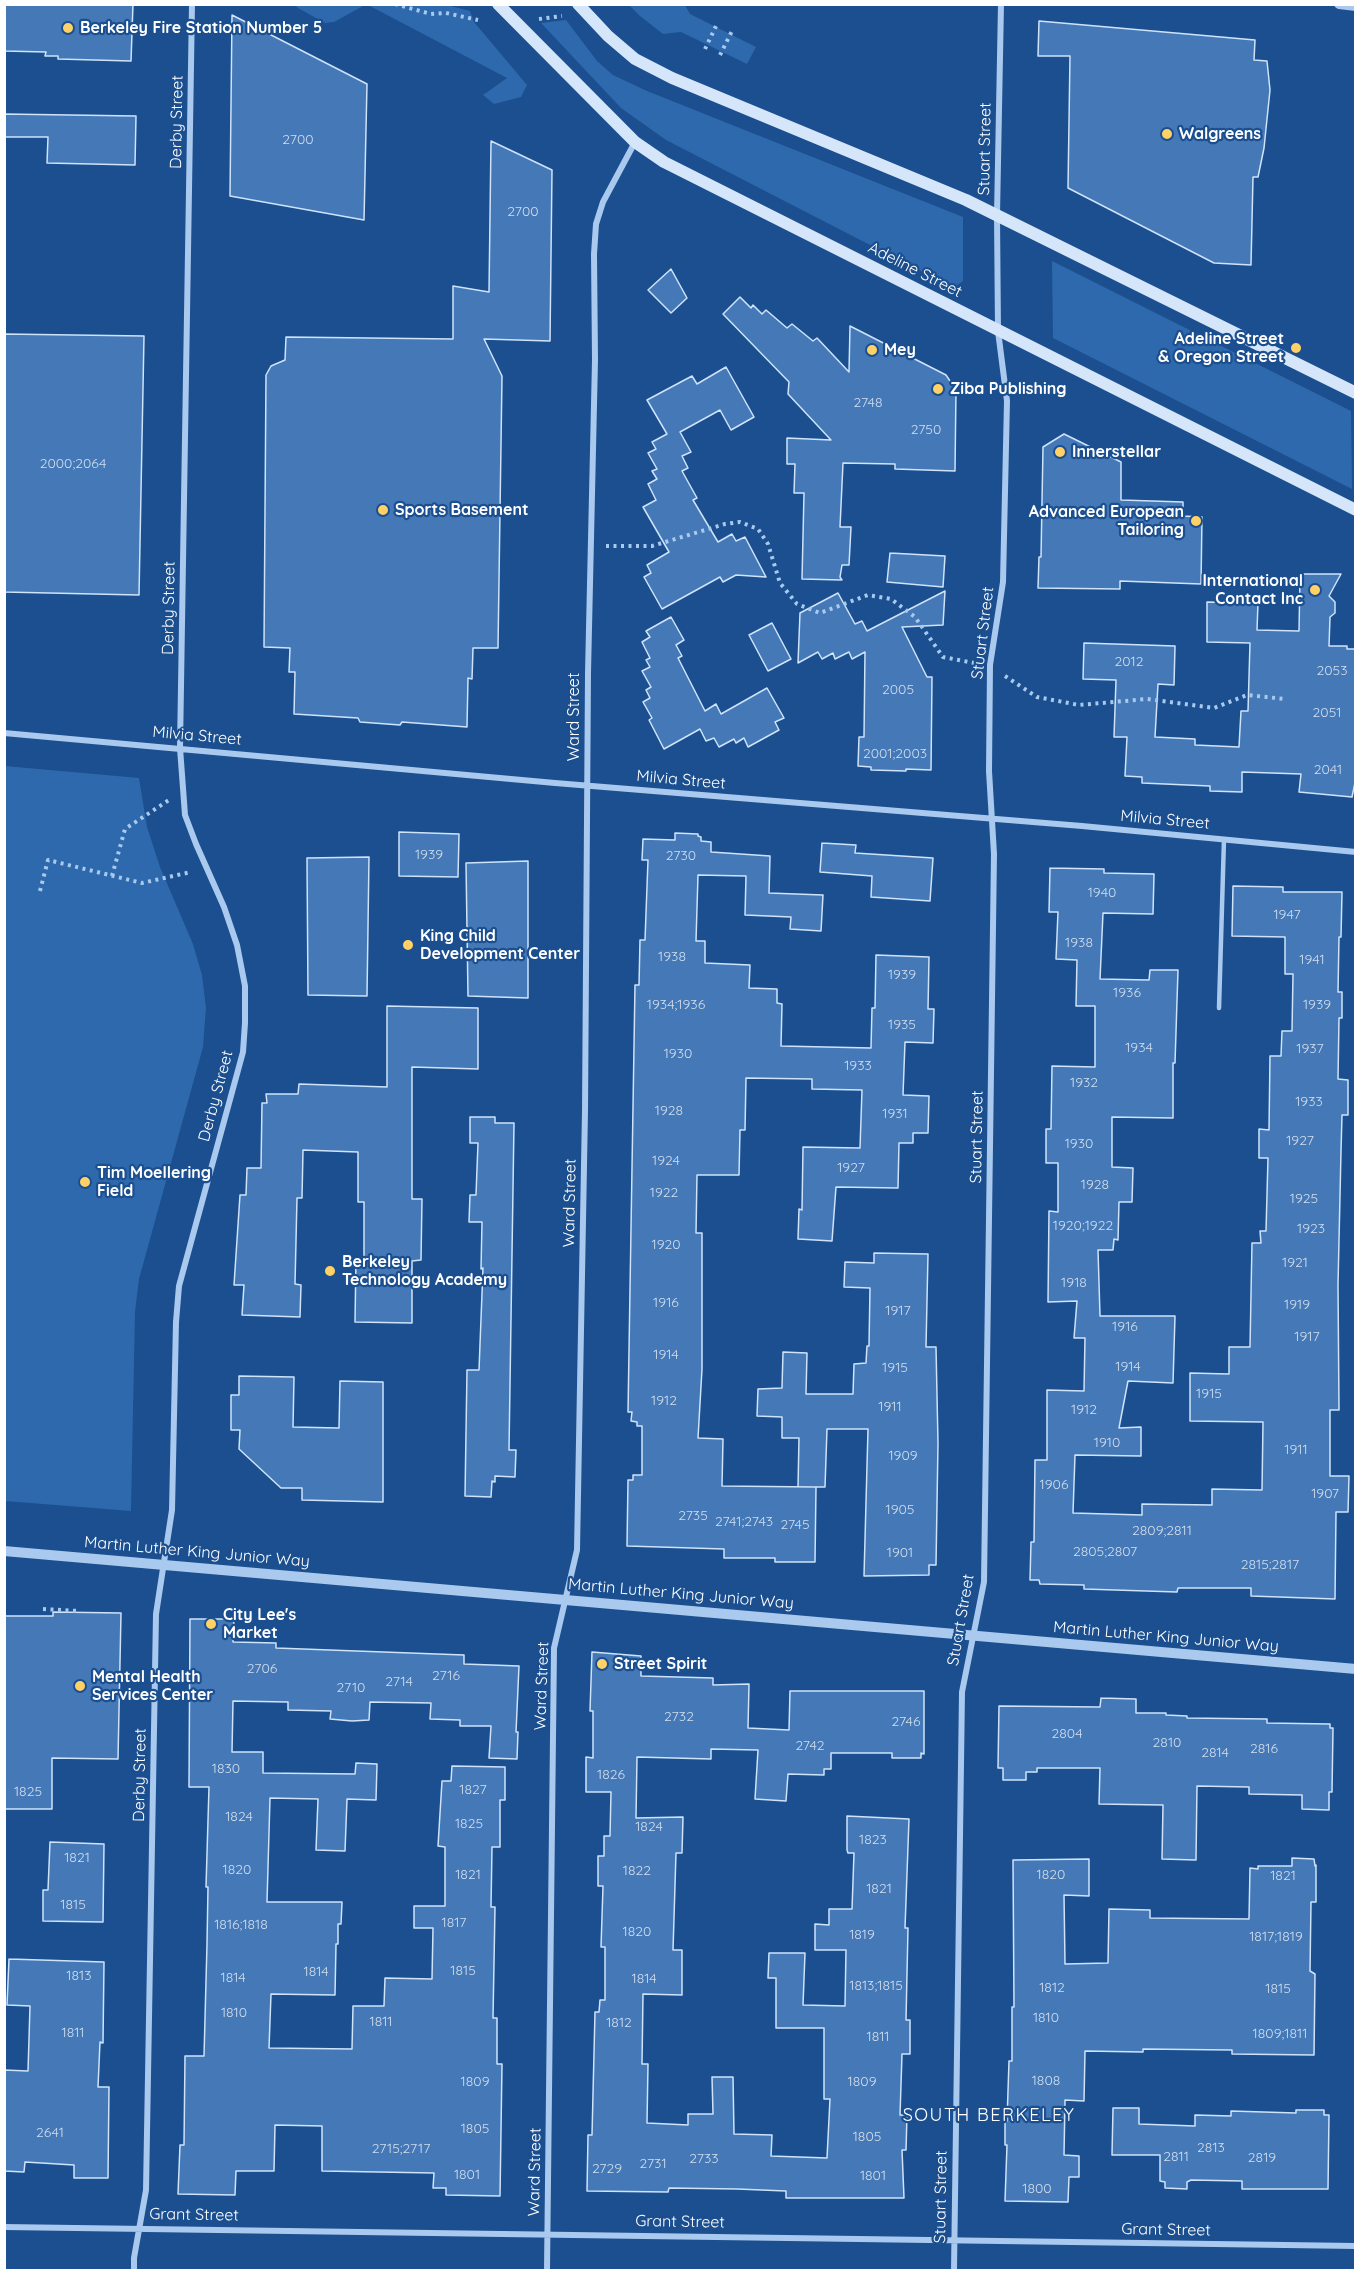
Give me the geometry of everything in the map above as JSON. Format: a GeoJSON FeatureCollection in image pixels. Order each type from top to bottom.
{"type":"FeatureCollection","features":[{"type":"Feature","properties":{"kind":"main road","name":"Adeline Street"},"geometry":{"type":"LineString","coordinates":[[498,4],[635,142],[664,162],[1356,510]]}},
{"type":"Feature","properties":{"kind":"main road"},"geometry":{"type":"LineString","coordinates":[[578,4],[608,36],[635,59],[672,78],[998,215],[1356,393]]}},
{"type":"Feature","properties":{"kind":"street","name":"Derby Street"},"geometry":{"type":"LineString","coordinates":[[134,2271],[146,2190],[156,1614],[172,1510],[173,1398],[179,1286],[240,1062],[245,1023],[245,986],[237,945],[224,907],[185,815],[180,748],[192,4]]}},
{"type":"Feature","properties":{"kind":"street","name":"Stuart Street"},"geometry":{"type":"LineString","coordinates":[[954,2271],[962,1692],[984,1582],[994,854],[988,771],[990,665],[1003,582],[1007,391],[998,331],[1001,4]]}},
{"type":"Feature","properties":{"kind":"street"},"geometry":{"type":"LineString","coordinates":[[1339,4],[1356,6]]}},
{"type":"Feature","properties":{"kind":"street","name":"Ward Street"},"geometry":{"type":"LineString","coordinates":[[547,2271],[554,1648],[577,1550],[585,1123],[595,360],[594,254],[596,224],[603,202],[635,142]]}},
{"type":"Feature","properties":{"kind":"street","name":"Milvia Street"},"geometry":{"type":"LineString","coordinates":[[4,733],[1356,852]]}},
{"type":"Feature","properties":{"kind":"street","name":"Martin Luther King Junior Way"},"geometry":{"type":"LineString","coordinates":[[4,1551],[1356,1669]]}},
{"type":"Feature","properties":{"kind":"street","name":"Grant Street"},"geometry":{"type":"LineString","coordinates":[[4,2227],[1356,2246]]}},
{"type":"Feature","properties":{"kind":"lane"},"geometry":{"type":"LineString","coordinates":[[1220,1008],[1224,839]]}},
{"type":"Feature","properties":{"kind":"path"},"geometry":{"type":"LineString","coordinates":[[394,4],[431,14],[446,13],[478,20]]}},
{"type":"Feature","properties":{"kind":"path"},"geometry":{"type":"LineString","coordinates":[[536,19],[562,16]]}},
{"type":"Feature","properties":{"kind":"path"},"geometry":{"type":"LineString","coordinates":[[705,48],[717,24]]}},
{"type":"Feature","properties":{"kind":"path"},"geometry":{"type":"LineString","coordinates":[[720,55],[732,31]]}},
{"type":"Feature","properties":{"kind":"path"},"geometry":{"type":"LineString","coordinates":[[591,546],[652,546],[725,524],[740,522],[758,529],[768,544],[780,583],[797,603],[820,613],[868,595],[891,599],[915,618],[943,657],[990,665],[1037,697],[1079,705],[1147,699],[1214,708],[1247,696],[1285,699]]}},
{"type":"Feature","properties":{"kind":"path"},"geometry":{"type":"LineString","coordinates":[[112,876],[125,829],[183,790]]}},
{"type":"Feature","properties":{"kind":"path"},"geometry":{"type":"LineString","coordinates":[[40,891],[48,860],[142,884],[206,868]]}},
{"type":"Feature","properties":{"kind":"path"},"geometry":{"type":"LineString","coordinates":[[43,1609],[78,1611],[79,1605]]}},
{"type":"Feature","properties":{"kind":"shaded area"},"geometry":{"type":"Polygon","coordinates":[[[295,5],[365,5],[334,22],[325,23],[295,5]]]}},
{"type":"Feature","properties":{"kind":"shaded area"},"geometry":{"type":"Polygon","coordinates":[[[368,5],[451,6],[470,11],[474,22],[527,85],[521,97],[494,104],[483,95],[507,78],[368,5]]]}},
{"type":"Feature","properties":{"kind":"shaded area"},"geometry":{"type":"Polygon","coordinates":[[[629,5],[685,5],[690,14],[756,47],[747,64],[681,32],[663,34],[629,5]]]}},
{"type":"Feature","properties":{"kind":"shaded area"},"geometry":{"type":"Polygon","coordinates":[[[566,20],[597,61],[613,75],[647,91],[963,217],[963,281],[956,286],[940,281],[666,140],[621,108],[541,23],[566,20]]]}},
{"type":"Feature","properties":{"kind":"shaded area"},"geometry":{"type":"Polygon","coordinates":[[[1052,261],[1351,411],[1352,489],[1053,338],[1052,261]]]}},
{"type":"Feature","properties":{"kind":"shaded area","name":"Tim Moellering Field"},"geometry":{"type":"Polygon","coordinates":[[[5,766],[139,778],[147,827],[160,867],[193,944],[202,975],[206,1008],[203,1047],[139,1279],[135,1312],[131,1511],[5,1501],[5,766]]]}},
{"type":"Feature","properties":{"kind":"building","name":"Berkeley Fire Station Number 5"},"geometry":{"type":"Polygon","coordinates":[[[4,4],[133,4],[131,61],[58,59],[58,56],[45,56],[46,52],[4,51],[4,4]]]}},
{"type":"Feature","properties":{"kind":"building"},"geometry":{"type":"Polygon","coordinates":[[[232,15],[367,84],[364,220],[230,196],[232,15]]]}},
{"type":"Feature","properties":{"kind":"building","name":"Walgreens"},"geometry":{"type":"Polygon","coordinates":[[[1039,21],[1255,40],[1254,60],[1267,61],[1270,90],[1264,148],[1258,177],[1253,177],[1251,265],[1214,263],[1068,188],[1070,56],[1038,56],[1039,21]]]}},
{"type":"Feature","properties":{"kind":"building"},"geometry":{"type":"Polygon","coordinates":[[[4,114],[136,116],[135,165],[47,163],[48,137],[4,137],[4,114]]]}},
{"type":"Feature","properties":{"kind":"building","name":"Sports Basement"},"geometry":{"type":"Polygon","coordinates":[[[491,141],[552,170],[550,341],[484,339],[502,376],[498,648],[473,648],[472,679],[468,678],[467,727],[402,722],[400,725],[360,722],[358,718],[294,714],[295,672],[289,672],[290,648],[264,647],[266,375],[271,366],[285,360],[286,337],[453,339],[453,286],[489,292],[491,141]]]}},
{"type":"Feature","properties":{"kind":"building"},"geometry":{"type":"Polygon","coordinates":[[[671,269],[687,298],[671,313],[648,290],[671,269]]]}},
{"type":"Feature","properties":{"kind":"building"},"geometry":{"type":"Polygon","coordinates":[[[740,297],[751,308],[753,305],[762,314],[766,310],[787,328],[792,324],[813,341],[817,338],[849,372],[850,326],[946,375],[956,390],[955,471],[895,469],[895,464],[843,463],[840,527],[851,527],[849,565],[842,565],[840,577],[842,580],[802,579],[804,493],[794,493],[795,464],[787,464],[787,438],[831,440],[788,394],[789,382],[723,314],[740,297]]]}},
{"type":"Feature","properties":{"kind":"building"},"geometry":{"type":"Polygon","coordinates":[[[4,334],[144,336],[139,595],[4,592],[4,334]]]}},
{"type":"Feature","properties":{"kind":"building"},"geometry":{"type":"Polygon","coordinates":[[[726,367],[754,417],[731,430],[720,410],[680,432],[691,452],[682,456],[688,468],[682,471],[697,498],[693,500],[718,542],[732,534],[736,541],[745,537],[766,577],[736,575],[723,582],[720,577],[662,609],[644,577],[651,573],[647,565],[669,552],[643,507],[656,500],[648,484],[657,479],[652,471],[657,469],[648,453],[656,449],[652,442],[667,434],[647,400],[692,376],[697,384],[726,367]]]}},
{"type":"Feature","properties":{"kind":"building"},"geometry":{"type":"Polygon","coordinates":[[[1064,434],[1121,462],[1121,500],[1183,502],[1183,516],[1202,517],[1201,584],[1120,581],[1120,589],[1038,588],[1039,557],[1041,557],[1043,447],[1064,434]]]}},
{"type":"Feature","properties":{"kind":"building"},"geometry":{"type":"Polygon","coordinates":[[[890,553],[945,556],[943,587],[887,582],[890,553]]]}},
{"type":"Feature","properties":{"kind":"building"},"geometry":{"type":"Polygon","coordinates":[[[1303,574],[1341,574],[1329,596],[1335,602],[1335,613],[1330,617],[1329,646],[1347,646],[1347,649],[1356,649],[1356,778],[1352,797],[1299,792],[1301,774],[1242,772],[1242,792],[1210,791],[1210,786],[1142,783],[1142,777],[1125,776],[1127,737],[1114,737],[1116,680],[1083,679],[1084,643],[1175,646],[1174,685],[1158,684],[1155,737],[1195,739],[1195,745],[1239,747],[1241,711],[1248,711],[1250,643],[1207,642],[1207,602],[1258,603],[1257,630],[1299,631],[1300,577],[1303,577],[1303,574]]]}},
{"type":"Feature","properties":{"kind":"building"},"geometry":{"type":"Polygon","coordinates":[[[945,591],[943,625],[902,627],[927,677],[932,677],[931,770],[871,770],[871,767],[858,766],[859,737],[864,737],[865,652],[852,659],[849,652],[835,659],[833,653],[822,659],[818,652],[798,663],[800,613],[838,593],[855,624],[862,621],[867,631],[945,591]]]}},
{"type":"Feature","properties":{"kind":"building"},"geometry":{"type":"Polygon","coordinates":[[[671,617],[684,640],[676,645],[682,656],[678,658],[705,711],[716,704],[721,714],[767,688],[784,718],[775,722],[779,730],[748,747],[744,738],[736,743],[734,739],[719,747],[714,738],[706,741],[700,729],[664,749],[649,720],[652,718],[643,702],[650,698],[646,690],[651,687],[642,671],[650,667],[646,660],[650,658],[642,642],[650,637],[646,631],[671,617]]]}},
{"type":"Feature","properties":{"kind":"building"},"geometry":{"type":"Polygon","coordinates":[[[772,623],[791,659],[768,671],[749,635],[772,623]]]}},
{"type":"Feature","properties":{"kind":"building"},"geometry":{"type":"Polygon","coordinates":[[[399,832],[459,834],[458,877],[399,876],[399,832]]]}},
{"type":"Feature","properties":{"kind":"building"},"geometry":{"type":"Polygon","coordinates":[[[675,833],[698,834],[701,841],[711,842],[711,852],[770,856],[769,893],[823,895],[821,931],[790,929],[791,917],[745,915],[746,876],[698,875],[696,941],[705,941],[705,963],[750,965],[749,988],[777,989],[777,1003],[782,1004],[781,1046],[871,1048],[872,1008],[875,1008],[876,955],[929,957],[928,1009],[934,1009],[933,1043],[905,1042],[903,1095],[929,1096],[928,1133],[913,1133],[913,1143],[899,1143],[898,1188],[836,1187],[832,1241],[798,1239],[799,1209],[802,1210],[803,1147],[860,1148],[862,1090],[812,1089],[812,1079],[746,1078],[745,1130],[740,1130],[739,1175],[697,1175],[696,1233],[702,1233],[702,1369],[698,1438],[723,1439],[722,1486],[816,1487],[815,1562],[775,1562],[775,1558],[724,1558],[724,1549],[627,1546],[628,1480],[633,1480],[633,1475],[642,1475],[642,1426],[637,1426],[637,1422],[631,1421],[632,1412],[628,1412],[635,985],[639,985],[640,940],[645,940],[648,860],[642,860],[643,839],[675,840],[675,833]]]}},
{"type":"Feature","properties":{"kind":"building"},"geometry":{"type":"Polygon","coordinates":[[[822,843],[856,845],[855,853],[933,858],[930,901],[871,897],[872,876],[820,872],[822,843]]]}},
{"type":"Feature","properties":{"kind":"building"},"geometry":{"type":"Polygon","coordinates":[[[369,857],[367,996],[308,995],[307,858],[369,857]]]}},
{"type":"Feature","properties":{"kind":"building"},"geometry":{"type":"Polygon","coordinates":[[[528,861],[528,998],[468,996],[466,863],[528,861]]]}},
{"type":"Feature","properties":{"kind":"building"},"geometry":{"type":"Polygon","coordinates":[[[1050,868],[1104,869],[1104,873],[1154,874],[1153,914],[1103,913],[1100,979],[1149,980],[1150,970],[1178,970],[1175,1063],[1173,1063],[1173,1118],[1112,1117],[1112,1167],[1133,1168],[1132,1202],[1119,1202],[1118,1240],[1114,1239],[1113,1250],[1098,1250],[1100,1316],[1175,1316],[1173,1383],[1128,1381],[1119,1428],[1141,1427],[1141,1456],[1075,1455],[1073,1513],[1142,1515],[1142,1504],[1212,1505],[1212,1489],[1262,1490],[1263,1422],[1190,1421],[1190,1373],[1229,1374],[1229,1347],[1250,1347],[1252,1243],[1261,1243],[1260,1231],[1266,1231],[1268,1158],[1259,1158],[1259,1129],[1269,1130],[1270,1056],[1281,1056],[1282,1031],[1292,1031],[1293,974],[1285,974],[1285,937],[1232,936],[1233,886],[1283,887],[1283,892],[1342,892],[1338,992],[1342,992],[1342,1018],[1339,1018],[1338,1079],[1348,1080],[1348,1115],[1342,1115],[1338,1285],[1339,1410],[1330,1410],[1330,1476],[1349,1476],[1348,1512],[1336,1512],[1335,1599],[1251,1596],[1251,1588],[1178,1588],[1177,1592],[1084,1589],[1084,1585],[1040,1584],[1039,1580],[1030,1580],[1031,1542],[1034,1542],[1035,1460],[1047,1460],[1047,1390],[1084,1391],[1085,1338],[1074,1338],[1077,1301],[1048,1302],[1049,1211],[1058,1212],[1058,1163],[1046,1163],[1046,1129],[1051,1129],[1052,1066],[1095,1067],[1095,1006],[1076,1006],[1077,960],[1056,959],[1058,912],[1049,912],[1050,868]]]}},
{"type":"Feature","properties":{"kind":"building"},"geometry":{"type":"Polygon","coordinates":[[[387,1006],[478,1008],[478,1069],[412,1067],[412,1199],[422,1199],[421,1260],[412,1261],[412,1323],[355,1322],[356,1258],[364,1258],[364,1202],[358,1202],[358,1152],[303,1150],[302,1198],[297,1198],[295,1284],[301,1285],[300,1317],[242,1315],[244,1285],[234,1285],[240,1195],[246,1195],[247,1168],[261,1168],[262,1103],[267,1103],[266,1094],[298,1094],[299,1084],[387,1087],[387,1006]]]}},
{"type":"Feature","properties":{"kind":"building"},"geometry":{"type":"Polygon","coordinates":[[[470,1117],[495,1117],[495,1123],[514,1123],[509,1450],[516,1450],[515,1477],[495,1476],[495,1482],[492,1481],[491,1497],[465,1496],[467,1370],[479,1370],[483,1268],[481,1269],[482,1222],[469,1222],[470,1195],[476,1195],[478,1143],[470,1143],[470,1117]]]}},
{"type":"Feature","properties":{"kind":"building"},"geometry":{"type":"Polygon","coordinates":[[[874,1253],[928,1254],[926,1347],[936,1347],[938,1443],[936,1565],[929,1565],[929,1575],[864,1576],[868,1429],[827,1429],[825,1487],[798,1487],[799,1438],[782,1438],[782,1417],[757,1416],[758,1389],[782,1388],[783,1352],[807,1353],[806,1394],[853,1394],[854,1364],[866,1363],[867,1346],[869,1346],[870,1288],[844,1287],[845,1262],[874,1263],[874,1253]]]}},
{"type":"Feature","properties":{"kind":"building"},"geometry":{"type":"Polygon","coordinates":[[[239,1376],[294,1377],[293,1427],[339,1428],[340,1381],[383,1382],[383,1502],[302,1500],[302,1488],[281,1488],[239,1449],[240,1430],[231,1430],[231,1395],[239,1395],[239,1376]]]}},
{"type":"Feature","properties":{"kind":"building","name":"Mental Health Services Center"},"geometry":{"type":"Polygon","coordinates":[[[53,1612],[121,1613],[118,1759],[52,1758],[52,1809],[4,1809],[4,1616],[53,1616],[53,1612]]]}},
{"type":"Feature","properties":{"kind":"building"},"geometry":{"type":"Polygon","coordinates":[[[190,1619],[234,1619],[233,1642],[276,1643],[276,1648],[464,1655],[464,1664],[519,1666],[517,1759],[489,1758],[491,1726],[460,1726],[460,1720],[430,1719],[431,1703],[370,1702],[369,1720],[352,1721],[330,1719],[331,1711],[288,1710],[288,1702],[233,1701],[232,1752],[263,1752],[263,1773],[355,1774],[356,1763],[377,1764],[376,1800],[347,1799],[345,1851],[316,1850],[318,1799],[270,1798],[267,1902],[342,1902],[341,1924],[338,1924],[338,1944],[336,1944],[335,1995],[271,1994],[269,2048],[352,2049],[353,2006],[384,2006],[385,1978],[432,1979],[433,1928],[414,1928],[414,1906],[445,1906],[445,1847],[438,1846],[442,1781],[451,1781],[452,1766],[505,1767],[505,1800],[500,1800],[500,1847],[492,1847],[491,1907],[495,1907],[493,2018],[497,2018],[497,2064],[502,2064],[500,2196],[446,2195],[446,2188],[433,2188],[434,2173],[322,2171],[322,2126],[275,2125],[274,2171],[236,2171],[235,2195],[178,2194],[180,2145],[184,2145],[185,2056],[204,2056],[207,1944],[209,1787],[189,1787],[190,1619]]]}},
{"type":"Feature","properties":{"kind":"building"},"geometry":{"type":"Polygon","coordinates":[[[592,1652],[641,1656],[641,1676],[713,1678],[713,1685],[749,1684],[748,1728],[789,1730],[790,1691],[924,1691],[924,1754],[921,1753],[921,1758],[892,1758],[892,1753],[831,1753],[831,1769],[824,1769],[824,1775],[788,1774],[786,1801],[755,1799],[758,1750],[711,1749],[711,1759],[637,1757],[636,1818],[683,1817],[682,1853],[676,1853],[673,1950],[682,1950],[682,1995],[643,1994],[642,2064],[648,2064],[647,2123],[688,2125],[688,2114],[713,2114],[712,2077],[733,2077],[734,2134],[772,2135],[771,2156],[827,2158],[830,2099],[824,2099],[824,2028],[776,2028],[776,1978],[768,1978],[769,1953],[805,1953],[803,2005],[845,2006],[846,1950],[815,1950],[815,1924],[829,1925],[829,1909],[852,1909],[854,1853],[848,1853],[847,1850],[847,1816],[909,1819],[905,1928],[908,1928],[906,2020],[910,2020],[910,2054],[902,2054],[900,2115],[907,2115],[906,2150],[902,2150],[904,2198],[786,2198],[786,2191],[737,2189],[669,2188],[668,2192],[587,2191],[588,2135],[592,2135],[595,2012],[599,2012],[600,2000],[605,2000],[605,1947],[601,1947],[603,1886],[598,1886],[598,1856],[604,1856],[604,1836],[610,1836],[611,1792],[586,1792],[586,1757],[593,1758],[593,1711],[590,1711],[592,1652]]]}},
{"type":"Feature","properties":{"kind":"building"},"geometry":{"type":"Polygon","coordinates":[[[1101,1698],[1136,1699],[1136,1713],[1166,1713],[1166,1715],[1187,1716],[1187,1718],[1267,1719],[1267,1723],[1330,1724],[1330,1728],[1333,1728],[1332,1792],[1329,1792],[1329,1810],[1302,1809],[1302,1795],[1249,1794],[1249,1787],[1197,1786],[1196,1860],[1162,1859],[1163,1805],[1099,1804],[1100,1768],[1037,1768],[1037,1772],[1026,1772],[1026,1780],[1003,1780],[1003,1768],[998,1768],[999,1706],[1100,1707],[1101,1698]]]}},
{"type":"Feature","properties":{"kind":"building"},"geometry":{"type":"Polygon","coordinates":[[[50,1842],[104,1844],[103,1922],[43,1921],[43,1890],[48,1890],[50,1842]]]}},
{"type":"Feature","properties":{"kind":"building"},"geometry":{"type":"Polygon","coordinates":[[[1292,1858],[1314,1859],[1316,1865],[1316,1902],[1311,1902],[1310,1971],[1315,1974],[1314,2055],[1232,2054],[1232,2050],[1085,2051],[1084,2101],[1065,2100],[1064,2155],[1079,2156],[1079,2177],[1069,2177],[1068,2202],[1005,2201],[1007,2145],[1005,2145],[1005,2121],[1007,2121],[1009,2061],[1012,2061],[1012,2007],[1014,2007],[1013,1860],[1089,1859],[1089,1896],[1064,1895],[1065,1964],[1108,1963],[1109,1909],[1150,1910],[1150,1918],[1249,1919],[1250,1868],[1292,1866],[1292,1858]]]}},
{"type":"Feature","properties":{"kind":"building"},"geometry":{"type":"Polygon","coordinates":[[[9,1959],[104,1962],[103,2043],[100,2042],[98,2087],[109,2087],[108,2178],[74,2178],[74,2165],[25,2162],[24,2172],[4,2171],[4,2070],[28,2071],[30,2006],[7,2005],[9,1959]]]}},
{"type":"Feature","properties":{"kind":"building"},"geometry":{"type":"Polygon","coordinates":[[[1113,2108],[1139,2108],[1139,2124],[1195,2126],[1195,2115],[1231,2116],[1231,2111],[1296,2113],[1296,2110],[1324,2110],[1324,2115],[1329,2115],[1328,2189],[1242,2189],[1242,2181],[1191,2180],[1187,2182],[1187,2189],[1165,2188],[1165,2182],[1160,2181],[1160,2155],[1112,2155],[1113,2108]]]}},
{"type":"Feature","properties":{"kind":"place","name":"Berkeley Fire Station Number 5"},"geometry":{"type":"Point","coordinates":[68,28]}},
{"type":"Feature","properties":{"kind":"place","name":"Walgreens"},"geometry":{"type":"Point","coordinates":[1167,134]}},
{"type":"Feature","properties":{"kind":"place","name":"Adeline Street & Oregon Street"},"geometry":{"type":"Point","coordinates":[1296,348]}},
{"type":"Feature","properties":{"kind":"place","name":"Mey"},"geometry":{"type":"Point","coordinates":[872,350]}},
{"type":"Feature","properties":{"kind":"place","name":"Ziba Publishing"},"geometry":{"type":"Point","coordinates":[938,389]}},
{"type":"Feature","properties":{"kind":"place","name":"Innerstellar"},"geometry":{"type":"Point","coordinates":[1060,452]}},
{"type":"Feature","properties":{"kind":"place","name":"Sports Basement"},"geometry":{"type":"Point","coordinates":[383,510]}},
{"type":"Feature","properties":{"kind":"place","name":"Advanced European Tailoring"},"geometry":{"type":"Point","coordinates":[1196,521]}},
{"type":"Feature","properties":{"kind":"place","name":"International Contact Inc"},"geometry":{"type":"Point","coordinates":[1315,590]}},
{"type":"Feature","properties":{"kind":"place","name":"King Child Development Center"},"geometry":{"type":"Point","coordinates":[408,945]}},
{"type":"Feature","properties":{"kind":"place","name":"Tim Moellering Field"},"geometry":{"type":"Point","coordinates":[85,1182]}},
{"type":"Feature","properties":{"kind":"place","name":"Berkeley Technology Academy"},"geometry":{"type":"Point","coordinates":[330,1271]}},
{"type":"Feature","properties":{"kind":"place","name":"City Lee's Market"},"geometry":{"type":"Point","coordinates":[211,1624]}},
{"type":"Feature","properties":{"kind":"place","name":"Street Spirit"},"geometry":{"type":"Point","coordinates":[602,1664]}},
{"type":"Feature","properties":{"kind":"place","name":"Mental Health Services Center"},"geometry":{"type":"Point","coordinates":[80,1686]}},
{"type":"Feature","properties":{"kind":"district","name":"SOUTH BERKELEY"},"geometry":{"type":"Point","coordinates":[989,2116]}}]}
